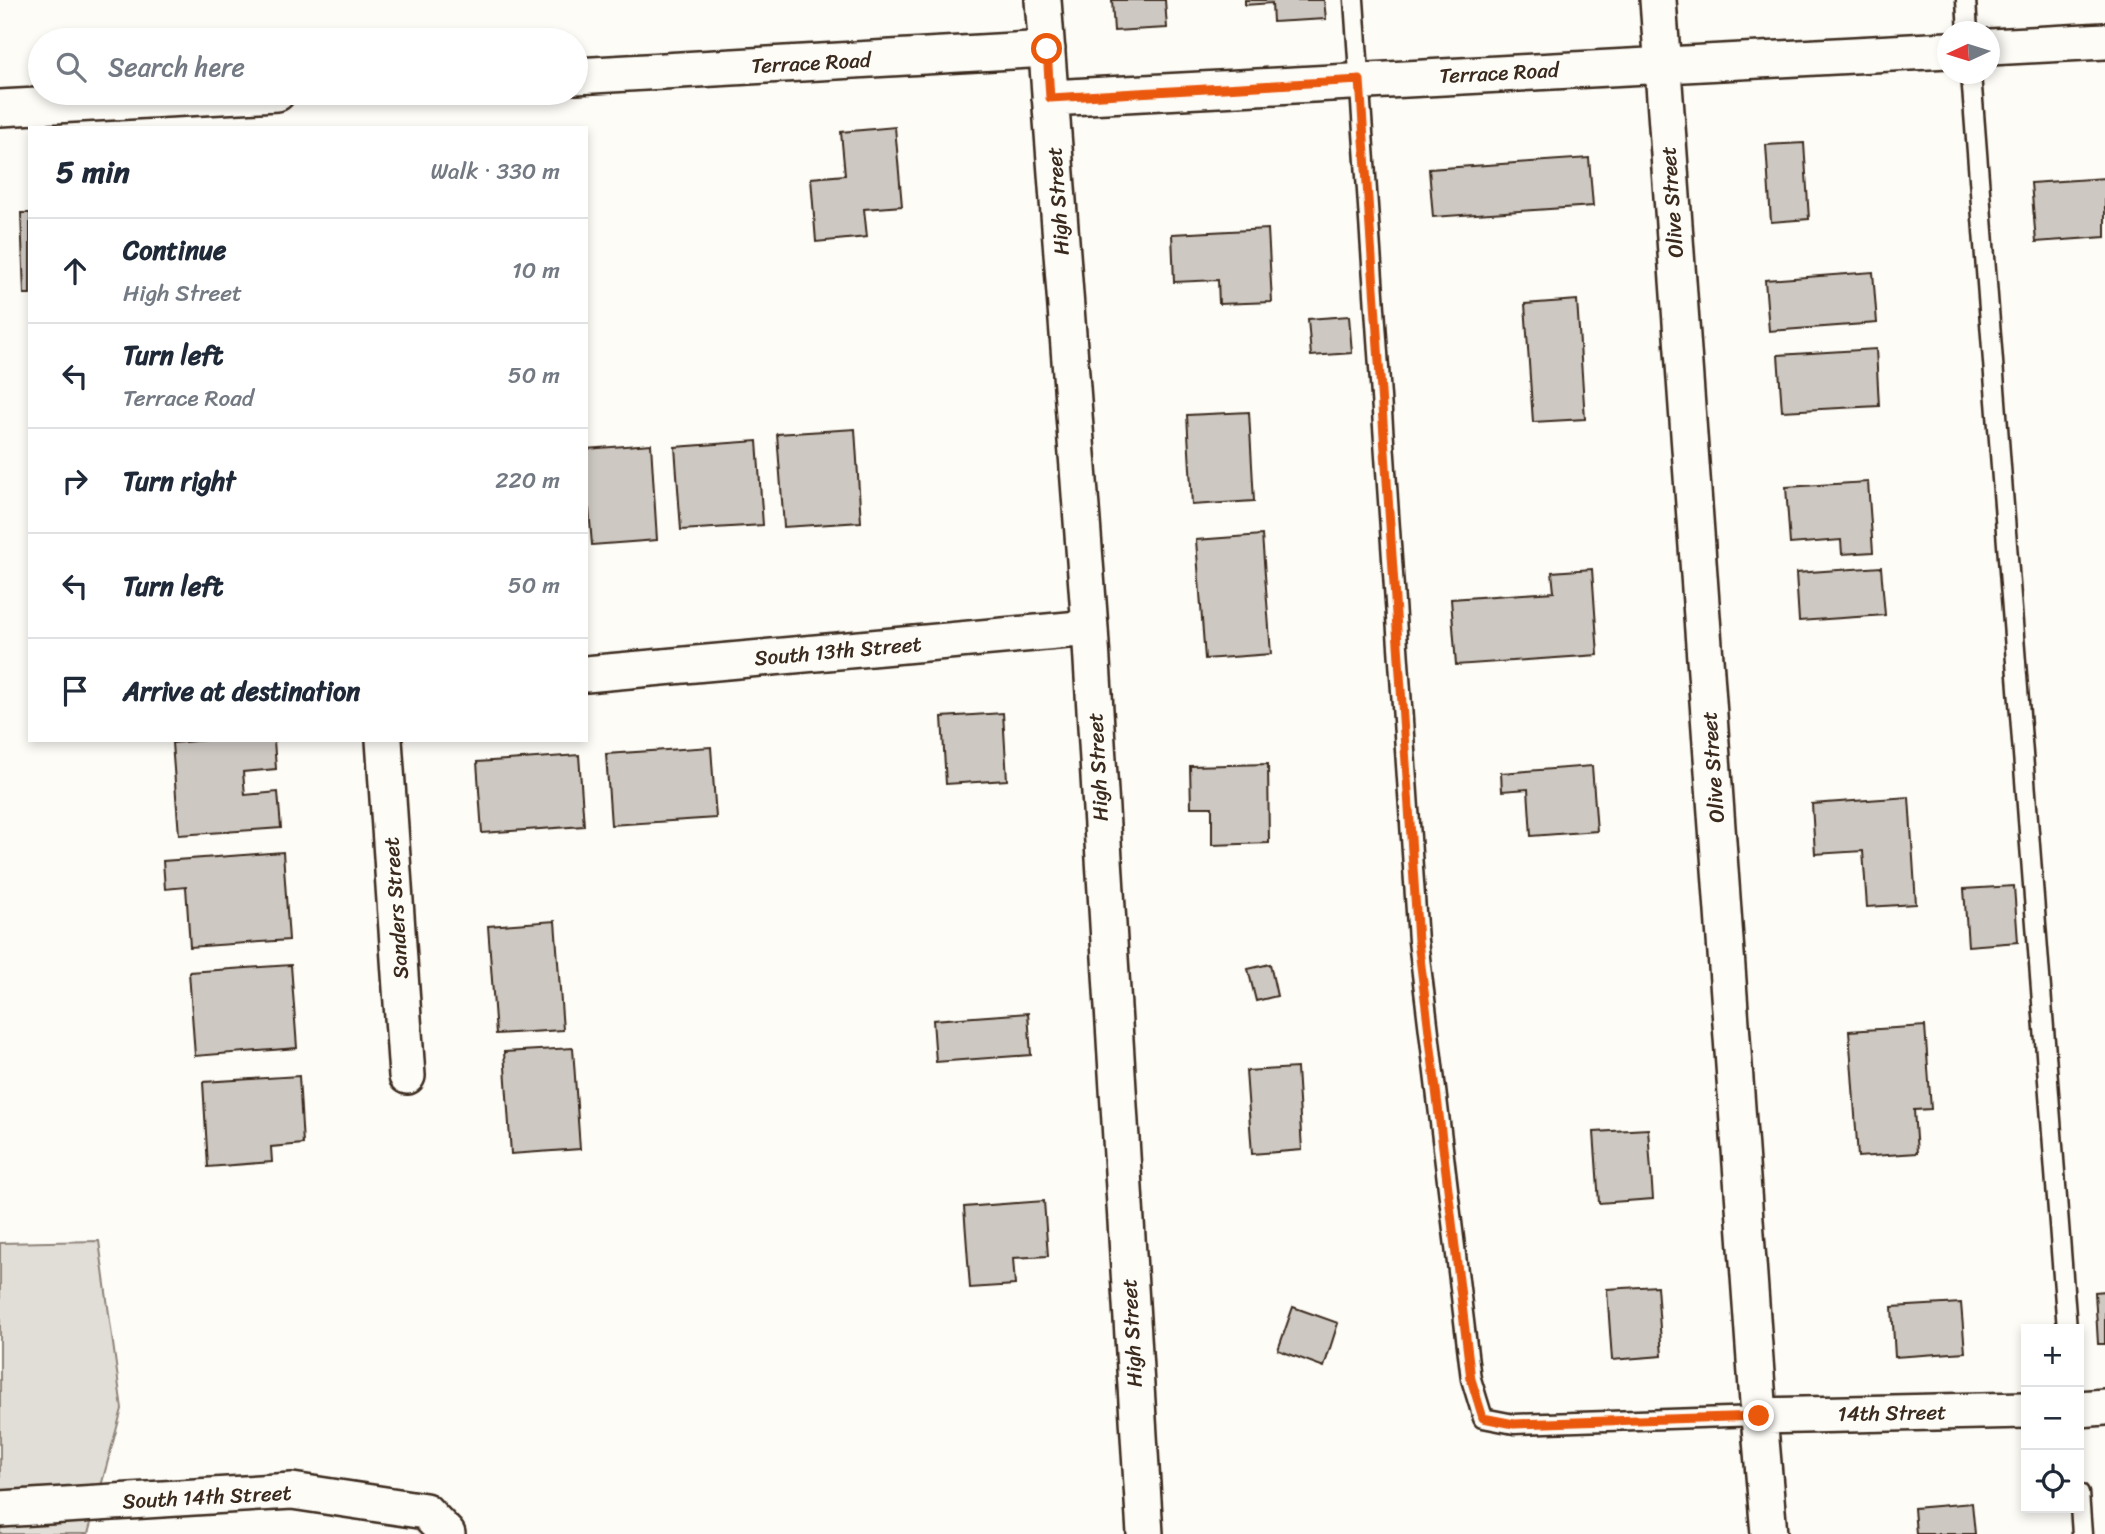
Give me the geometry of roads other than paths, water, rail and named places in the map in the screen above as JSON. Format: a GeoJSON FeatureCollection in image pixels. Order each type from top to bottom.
{"type":"FeatureCollection","features":[{"type":"Feature","properties":{"kind":"street","name":"High Street"},"geometry":{"type":"LineString","coordinates":[[1043,0],[1090,628],[1145,1534]]}},
{"type":"Feature","properties":{"kind":"street","name":"Olive Street"},"geometry":{"type":"LineString","coordinates":[[1658,0],[1769,1534]]}},
{"type":"Feature","properties":{"kind":"street"},"geometry":{"type":"LineString","coordinates":[[2000,46],[2105,41]]}},
{"type":"Feature","properties":{"kind":"street","name":"Terrace Road"},"geometry":{"type":"LineString","coordinates":[[588,75],[1047,49]]}},
{"type":"Feature","properties":{"kind":"street","name":"Terrace Road"},"geometry":{"type":"LineString","coordinates":[[1050,98],[1937,51]]}},
{"type":"Feature","properties":{"kind":"street"},"geometry":{"type":"LineString","coordinates":[[0,108],[55,105]]}},
{"type":"Feature","properties":{"kind":"street","name":"South 13th Street"},"geometry":{"type":"LineString","coordinates":[[588,674],[1090,628]]}},
{"type":"Feature","properties":{"kind":"street","name":"Sanders Street"},"geometry":{"type":"LineString","coordinates":[[384,742],[407,1076]]}},
{"type":"Feature","properties":{"kind":"street"},"geometry":{"type":"LineString","coordinates":[[2084,1409],[2105,1407]]}},
{"type":"Feature","properties":{"kind":"street","name":"14th Street"},"geometry":{"type":"LineString","coordinates":[[1759,1416],[2021,1410]]}},
{"type":"Feature","properties":{"kind":"street","name":"South 14th Street"},"geometry":{"type":"LineString","coordinates":[[0,1509],[292,1491],[425,1510],[447,1532]]}},
{"type":"Feature","properties":{"kind":"lane"},"geometry":{"type":"LineString","coordinates":[[1354,0],[1418,941],[1471,1379],[1483,1418],[1514,1424],[1759,1416]]}},
{"type":"Feature","properties":{"kind":"lane"},"geometry":{"type":"LineString","coordinates":[[1966,0],[1967,21]]}},
{"type":"Feature","properties":{"kind":"lane"},"geometry":{"type":"LineString","coordinates":[[1972,84],[2067,1324]]}},
{"type":"Feature","properties":{"kind":"lane"},"geometry":{"type":"LineString","coordinates":[[2080,1513],[2082,1534]]}}]}
